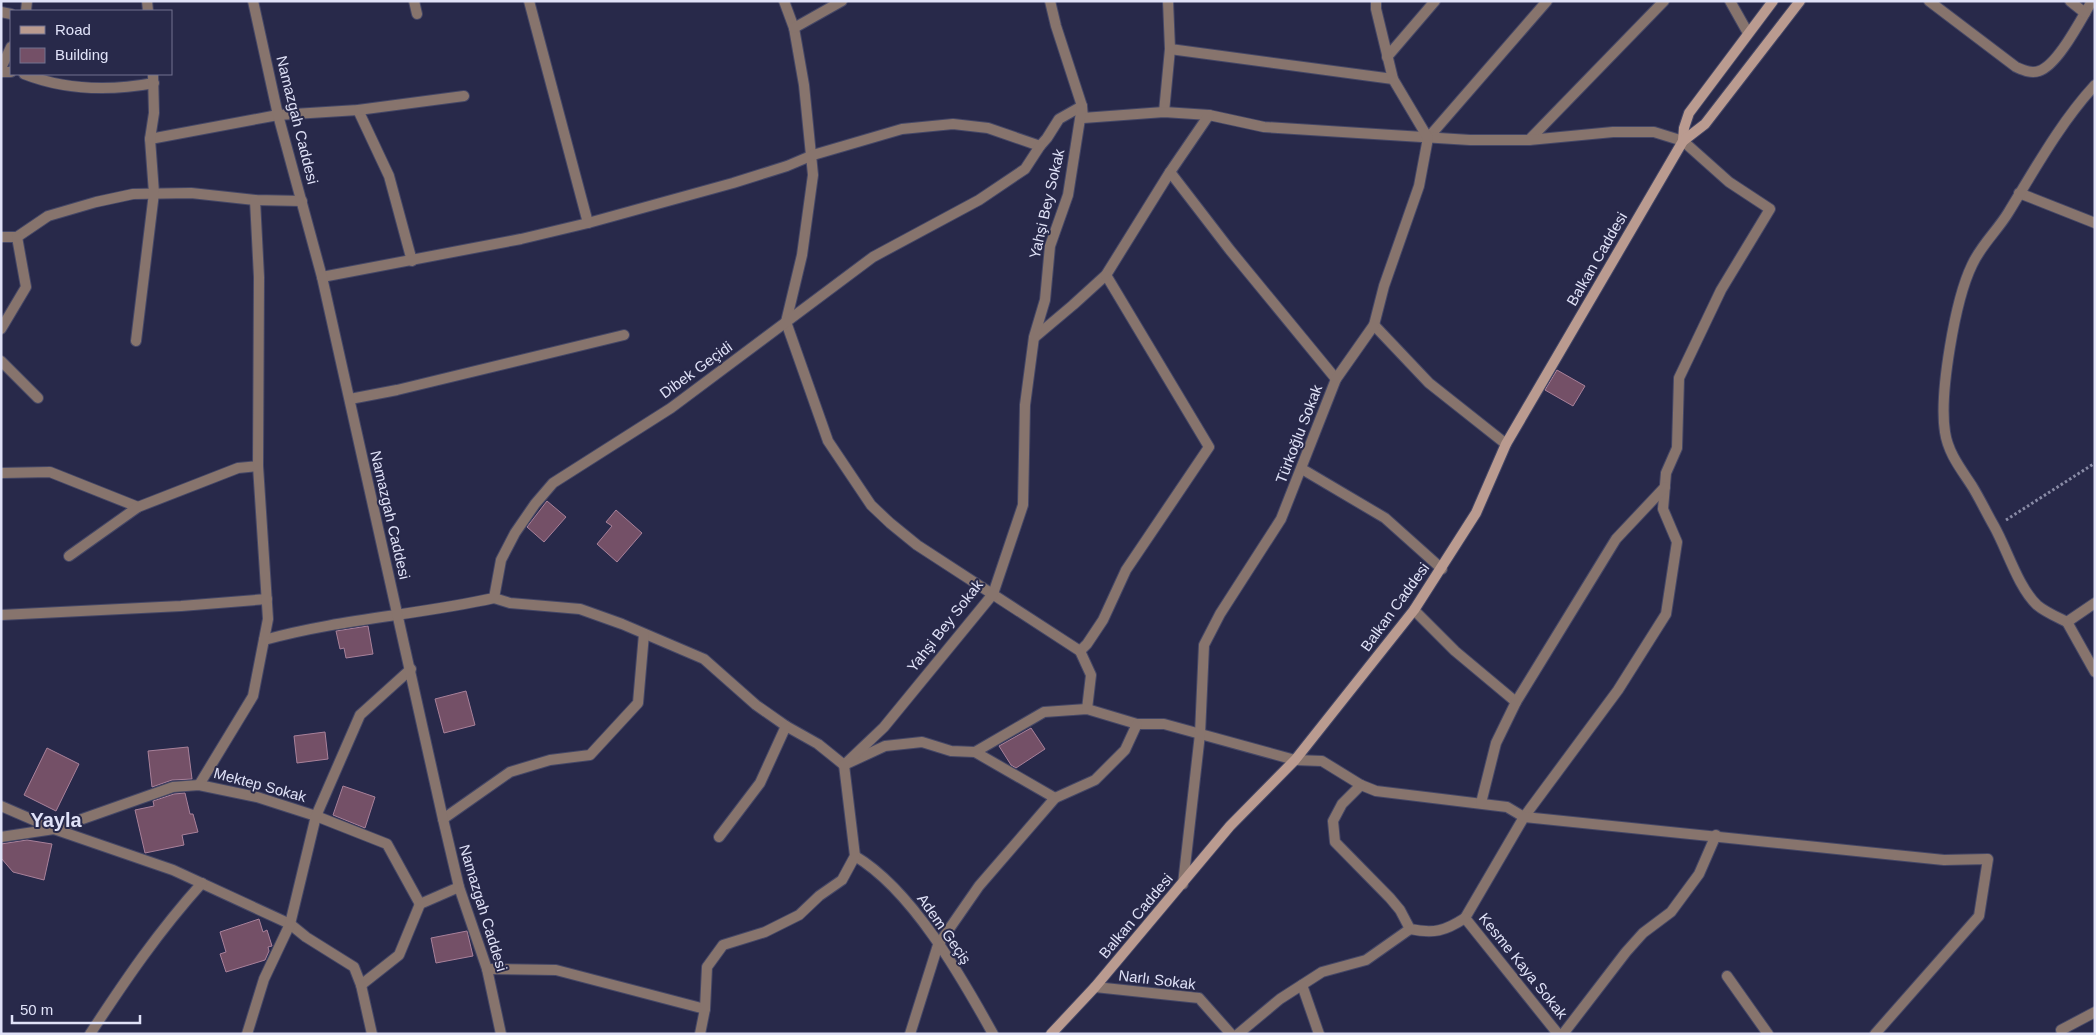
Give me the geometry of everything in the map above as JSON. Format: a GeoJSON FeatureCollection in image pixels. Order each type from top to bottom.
{"type":"FeatureCollection","features":[{"type":"Feature","properties":{"kind":"main road","name":"Balkan Caddesi"},"geometry":{"type":"LineString","coordinates":[[1683,141],[1684,128],[1689,114],[1773,1]]}},
{"type":"Feature","properties":{"kind":"main road","name":"Balkan Caddesi"},"geometry":{"type":"LineString","coordinates":[[1051,1034],[1095,987],[1230,826],[1295,760],[1414,610],[1442,569],[1476,513],[1506,444],[1683,141],[1705,124],[1800,1]]}},
{"type":"Feature","properties":{"kind":"street","name":"Namazgah Caddesi"},"geometry":{"type":"LineString","coordinates":[[253,1],[278,115],[322,277],[350,399],[368,490],[411,669],[459,887],[487,969],[501,1034]]}},
{"type":"Feature","properties":{"kind":"street"},"geometry":{"type":"LineString","coordinates":[[414,1],[417,14]]}},
{"type":"Feature","properties":{"kind":"street"},"geometry":{"type":"LineString","coordinates":[[530,1],[588,222]]}},
{"type":"Feature","properties":{"kind":"street"},"geometry":{"type":"LineString","coordinates":[[784,1],[794,28],[813,155],[813,175],[802,255],[786,322],[828,441],[853,482],[871,505],[917,545],[1080,651],[1091,675],[1087,709]]}},
{"type":"Feature","properties":{"kind":"street"},"geometry":{"type":"LineString","coordinates":[[794,28],[842,1]]}},
{"type":"Feature","properties":{"kind":"street"},"geometry":{"type":"LineString","coordinates":[[1050,1],[1056,26],[1082,106],[1083,118],[1164,112],[1209,116],[1264,127],[1428,138],[1529,140],[1613,132],[1654,132],[1683,141],[1729,182],[1770,209],[1721,290],[1679,378],[1677,448],[1666,473],[1663,509],[1677,542],[1666,614],[1618,690],[1524,817],[1465,918]]}},
{"type":"Feature","properties":{"kind":"street"},"geometry":{"type":"LineString","coordinates":[[1164,112],[1170,49],[1168,1]]}},
{"type":"Feature","properties":{"kind":"street"},"geometry":{"type":"LineString","coordinates":[[1376,1],[1376,9],[1393,79],[1428,138]]}},
{"type":"Feature","properties":{"kind":"street"},"geometry":{"type":"LineString","coordinates":[[1387,57],[1435,1]]}},
{"type":"Feature","properties":{"kind":"street"},"geometry":{"type":"LineString","coordinates":[[1428,138],[1547,1]]}},
{"type":"Feature","properties":{"kind":"street"},"geometry":{"type":"LineString","coordinates":[[1529,140],[1664,1]]}},
{"type":"Feature","properties":{"kind":"street"},"geometry":{"type":"LineString","coordinates":[[1730,1],[1748,33]]}},
{"type":"Feature","properties":{"kind":"street"},"geometry":{"type":"LineString","coordinates":[[1929,1],[2016,67],[2026,71],[2037,72],[2054,62],[2092,1]]}},
{"type":"Feature","properties":{"kind":"street"},"geometry":{"type":"LineString","coordinates":[[2070,1],[2085,13]]}},
{"type":"Feature","properties":{"kind":"street"},"geometry":{"type":"LineString","coordinates":[[1,68],[10,49]]}},
{"type":"Feature","properties":{"kind":"street"},"geometry":{"type":"LineString","coordinates":[[1170,49],[1393,79]]}},
{"type":"Feature","properties":{"kind":"street"},"geometry":{"type":"LineString","coordinates":[[27,75],[43,81],[96,88],[154,79],[154,113],[150,139],[154,193],[136,341]]}},
{"type":"Feature","properties":{"kind":"street"},"geometry":{"type":"LineString","coordinates":[[2095,84],[2073,108],[2019,192],[2008,214],[1985,241],[1971,266],[1960,301],[1951,343],[1946,388],[1945,432],[1950,450],[1994,527],[2029,596],[2038,606],[2067,622],[2095,672]]}},
{"type":"Feature","properties":{"kind":"street"},"geometry":{"type":"LineString","coordinates":[[150,139],[278,115],[358,110],[464,96]]}},
{"type":"Feature","properties":{"kind":"street","name":"Dibek Geçidi"},"geometry":{"type":"LineString","coordinates":[[494,598],[501,560],[515,533],[553,483],[671,408],[873,257],[979,200],[1025,169],[1059,119],[1082,106]]}},
{"type":"Feature","properties":{"kind":"street","name":"Yahşi Bey Sokak"},"geometry":{"type":"LineString","coordinates":[[844,765],[884,727],[993,594],[1023,505],[1025,405],[1034,337],[1045,300],[1050,246],[1068,195],[1082,106]]}},
{"type":"Feature","properties":{"kind":"street"},"geometry":{"type":"LineString","coordinates":[[358,110],[389,176],[412,261]]}},
{"type":"Feature","properties":{"kind":"street"},"geometry":{"type":"LineString","coordinates":[[1034,337],[1073,305],[1106,274],[1170,172],[1209,116]]}},
{"type":"Feature","properties":{"kind":"street"},"geometry":{"type":"LineString","coordinates":[[322,277],[521,240],[742,180],[788,166],[813,155],[902,129],[953,124],[988,128],[1040,146]]}},
{"type":"Feature","properties":{"kind":"street","name":"Türkoğlu Sokak"},"geometry":{"type":"LineString","coordinates":[[1183,884],[1200,734],[1204,645],[1220,614],[1281,520],[1336,379],[1374,325],[1384,286],[1419,186],[1428,138]]}},
{"type":"Feature","properties":{"kind":"street"},"geometry":{"type":"LineString","coordinates":[[1170,172],[1230,250],[1336,379]]}},
{"type":"Feature","properties":{"kind":"street"},"geometry":{"type":"LineString","coordinates":[[2019,192],[2095,223]]}},
{"type":"Feature","properties":{"kind":"street"},"geometry":{"type":"LineString","coordinates":[[1,237],[16,237],[48,216],[96,202],[133,194],[190,193],[255,200],[302,201]]}},
{"type":"Feature","properties":{"kind":"street"},"geometry":{"type":"LineString","coordinates":[[199,784],[253,696],[268,619],[258,466],[259,277],[255,200]]}},
{"type":"Feature","properties":{"kind":"street"},"geometry":{"type":"LineString","coordinates":[[1,329],[26,287],[16,237]]}},
{"type":"Feature","properties":{"kind":"street"},"geometry":{"type":"LineString","coordinates":[[1080,651],[1103,620],[1126,570],[1209,447],[1106,274]]}},
{"type":"Feature","properties":{"kind":"street"},"geometry":{"type":"LineString","coordinates":[[1374,325],[1429,383],[1506,444]]}},
{"type":"Feature","properties":{"kind":"street"},"geometry":{"type":"LineString","coordinates":[[350,399],[396,390],[624,335]]}},
{"type":"Feature","properties":{"kind":"street"},"geometry":{"type":"LineString","coordinates":[[1,361],[38,398]]}},
{"type":"Feature","properties":{"kind":"street"},"geometry":{"type":"LineString","coordinates":[[69,556],[138,507],[238,468],[258,466]]}},
{"type":"Feature","properties":{"kind":"street"},"geometry":{"type":"LineString","coordinates":[[1302,469],[1386,518],[1442,569]]}},
{"type":"Feature","properties":{"kind":"street"},"geometry":{"type":"LineString","coordinates":[[1,473],[50,472],[138,507]]}},
{"type":"Feature","properties":{"kind":"street"},"geometry":{"type":"LineString","coordinates":[[1481,803],[1496,743],[1516,702],[1616,539],[1665,487]]}},
{"type":"Feature","properties":{"kind":"street"},"geometry":{"type":"LineString","coordinates":[[264,640],[303,629],[398,614],[444,609],[494,598],[510,603],[580,609],[704,659],[756,704],[786,726],[818,744],[844,765],[855,856],[842,880],[819,896],[798,915],[765,932],[746,936],[723,945],[707,967],[705,1009],[700,1034]]}},
{"type":"Feature","properties":{"kind":"street"},"geometry":{"type":"LineString","coordinates":[[1,615],[181,606],[267,599]]}},
{"type":"Feature","properties":{"kind":"street"},"geometry":{"type":"LineString","coordinates":[[2067,622],[2095,603]]}},
{"type":"Feature","properties":{"kind":"street"},"geometry":{"type":"LineString","coordinates":[[1414,610],[1456,651],[1516,702]]}},
{"type":"Feature","properties":{"kind":"street"},"geometry":{"type":"LineString","coordinates":[[443,819],[510,772],[550,760],[590,755],[638,703],[644,634]]}},
{"type":"Feature","properties":{"kind":"street"},"geometry":{"type":"LineString","coordinates":[[247,1034],[264,979],[290,924],[316,816],[360,715],[411,669]]}},
{"type":"Feature","properties":{"kind":"street"},"geometry":{"type":"LineString","coordinates":[[975,752],[1044,712],[1087,709],[1137,724],[1164,724],[1295,760],[1322,761],[1361,785],[1376,791],[1507,807],[1524,817],[1944,860],[1988,860],[1979,916],[1875,1034]]}},
{"type":"Feature","properties":{"kind":"street"},"geometry":{"type":"LineString","coordinates":[[910,1034],[938,945],[979,886],[1055,798],[1095,780],[1125,750],[1137,724]]}},
{"type":"Feature","properties":{"kind":"street"},"geometry":{"type":"LineString","coordinates":[[719,837],[760,783],[786,726]]}},
{"type":"Feature","properties":{"kind":"street"},"geometry":{"type":"LineString","coordinates":[[844,765],[885,746],[922,742],[951,751],[975,752],[1055,798]]}},
{"type":"Feature","properties":{"kind":"street","name":"Mektep Sokak"},"geometry":{"type":"LineString","coordinates":[[1,837],[54,829],[174,787],[199,784],[257,797],[316,816],[388,844],[420,904]]}},
{"type":"Feature","properties":{"kind":"street"},"geometry":{"type":"LineString","coordinates":[[1238,1034],[1280,999],[1322,972],[1366,960],[1410,929],[1400,910],[1390,898],[1335,842],[1333,821],[1342,804],[1361,785]]}},
{"type":"Feature","properties":{"kind":"street"},"geometry":{"type":"LineString","coordinates":[[1,806],[54,829],[174,870],[290,924],[306,938],[354,967],[361,985],[372,1034]]}},
{"type":"Feature","properties":{"kind":"street"},"geometry":{"type":"LineString","coordinates":[[1563,1034],[1631,946],[1643,933],[1671,912],[1699,874],[1716,836]]}},
{"type":"Feature","properties":{"kind":"street","name":"Adem Geçiş"},"geometry":{"type":"LineString","coordinates":[[855,856],[869,864],[904,898],[938,945],[994,1034]]}},
{"type":"Feature","properties":{"kind":"street"},"geometry":{"type":"LineString","coordinates":[[90,1034],[137,963],[169,920],[202,883]]}},
{"type":"Feature","properties":{"kind":"street"},"geometry":{"type":"LineString","coordinates":[[361,985],[399,955],[420,904],[459,887]]}},
{"type":"Feature","properties":{"kind":"street","name":"Kesme Kaya Sokak"},"geometry":{"type":"LineString","coordinates":[[1410,929],[1427,933],[1449,928],[1465,918],[1558,1034]]}},
{"type":"Feature","properties":{"kind":"street"},"geometry":{"type":"LineString","coordinates":[[487,969],[556,970],[705,1009]]}},
{"type":"Feature","properties":{"kind":"street"},"geometry":{"type":"LineString","coordinates":[[1727,976],[1768,1034]]}},
{"type":"Feature","properties":{"kind":"street"},"geometry":{"type":"LineString","coordinates":[[1302,985],[1319,1034]]}},
{"type":"Feature","properties":{"kind":"street","name":"Narlı Sokak"},"geometry":{"type":"LineString","coordinates":[[1095,987],[1199,998],[1231,1034]]}},
{"type":"Feature","properties":{"kind":"street"},"geometry":{"type":"LineString","coordinates":[[2059,1032],[2095,1012]]}},
{"type":"Feature","properties":{"kind":"path"},"geometry":{"type":"LineString","coordinates":[[1994,527],[2095,463]]}},
{"type":"Feature","properties":{"kind":"building"},"geometry":{"type":"Polygon","coordinates":[[[1557,370],[1585,386],[1573,406],[1545,390],[1557,370]]]}},
{"type":"Feature","properties":{"kind":"building"},"geometry":{"type":"Polygon","coordinates":[[[547,501],[566,517],[544,542],[527,527],[547,501]]]}},
{"type":"Feature","properties":{"kind":"building"},"geometry":{"type":"Polygon","coordinates":[[[616,510],[642,533],[617,562],[597,544],[612,526],[606,522],[616,510]]]}},
{"type":"Feature","properties":{"kind":"building"},"geometry":{"type":"Polygon","coordinates":[[[368,626],[373,654],[346,658],[344,648],[340,649],[336,631],[368,626]]]}},
{"type":"Feature","properties":{"kind":"building"},"geometry":{"type":"Polygon","coordinates":[[[466,691],[475,725],[444,733],[435,699],[466,691]]]}},
{"type":"Feature","properties":{"kind":"building"},"geometry":{"type":"Polygon","coordinates":[[[1031,728],[1045,749],[1016,768],[1011,765],[999,746],[1031,728]]]}},
{"type":"Feature","properties":{"kind":"building"},"geometry":{"type":"Polygon","coordinates":[[[325,732],[328,759],[297,763],[294,736],[325,732]]]}},
{"type":"Feature","properties":{"kind":"building"},"geometry":{"type":"Polygon","coordinates":[[[188,747],[192,779],[172,780],[152,787],[148,751],[188,747]]]}},
{"type":"Feature","properties":{"kind":"building"},"geometry":{"type":"Polygon","coordinates":[[[47,748],[79,764],[56,811],[24,795],[47,748]]]}},
{"type":"Feature","properties":{"kind":"building"},"geometry":{"type":"Polygon","coordinates":[[[343,786],[375,797],[365,828],[333,815],[343,786]]]}},
{"type":"Feature","properties":{"kind":"building"},"geometry":{"type":"Polygon","coordinates":[[[185,793],[190,814],[193,814],[198,832],[182,835],[184,845],[145,853],[135,810],[154,806],[153,801],[174,794],[185,793]]]}},
{"type":"Feature","properties":{"kind":"building"},"geometry":{"type":"Polygon","coordinates":[[[27,840],[52,844],[44,880],[13,872],[1,858],[1,844],[27,840]]]}},
{"type":"Feature","properties":{"kind":"building"},"geometry":{"type":"Polygon","coordinates":[[[259,919],[263,932],[267,930],[272,946],[268,947],[269,951],[265,960],[226,972],[220,954],[226,952],[220,932],[259,919]]]}},
{"type":"Feature","properties":{"kind":"building"},"geometry":{"type":"Polygon","coordinates":[[[467,931],[473,956],[436,963],[431,938],[467,931]]]}},
{"type":"Feature","properties":{"kind":"district","name":"Yayla"},"geometry":{"type":"Point","coordinates":[56,820]}}]}
